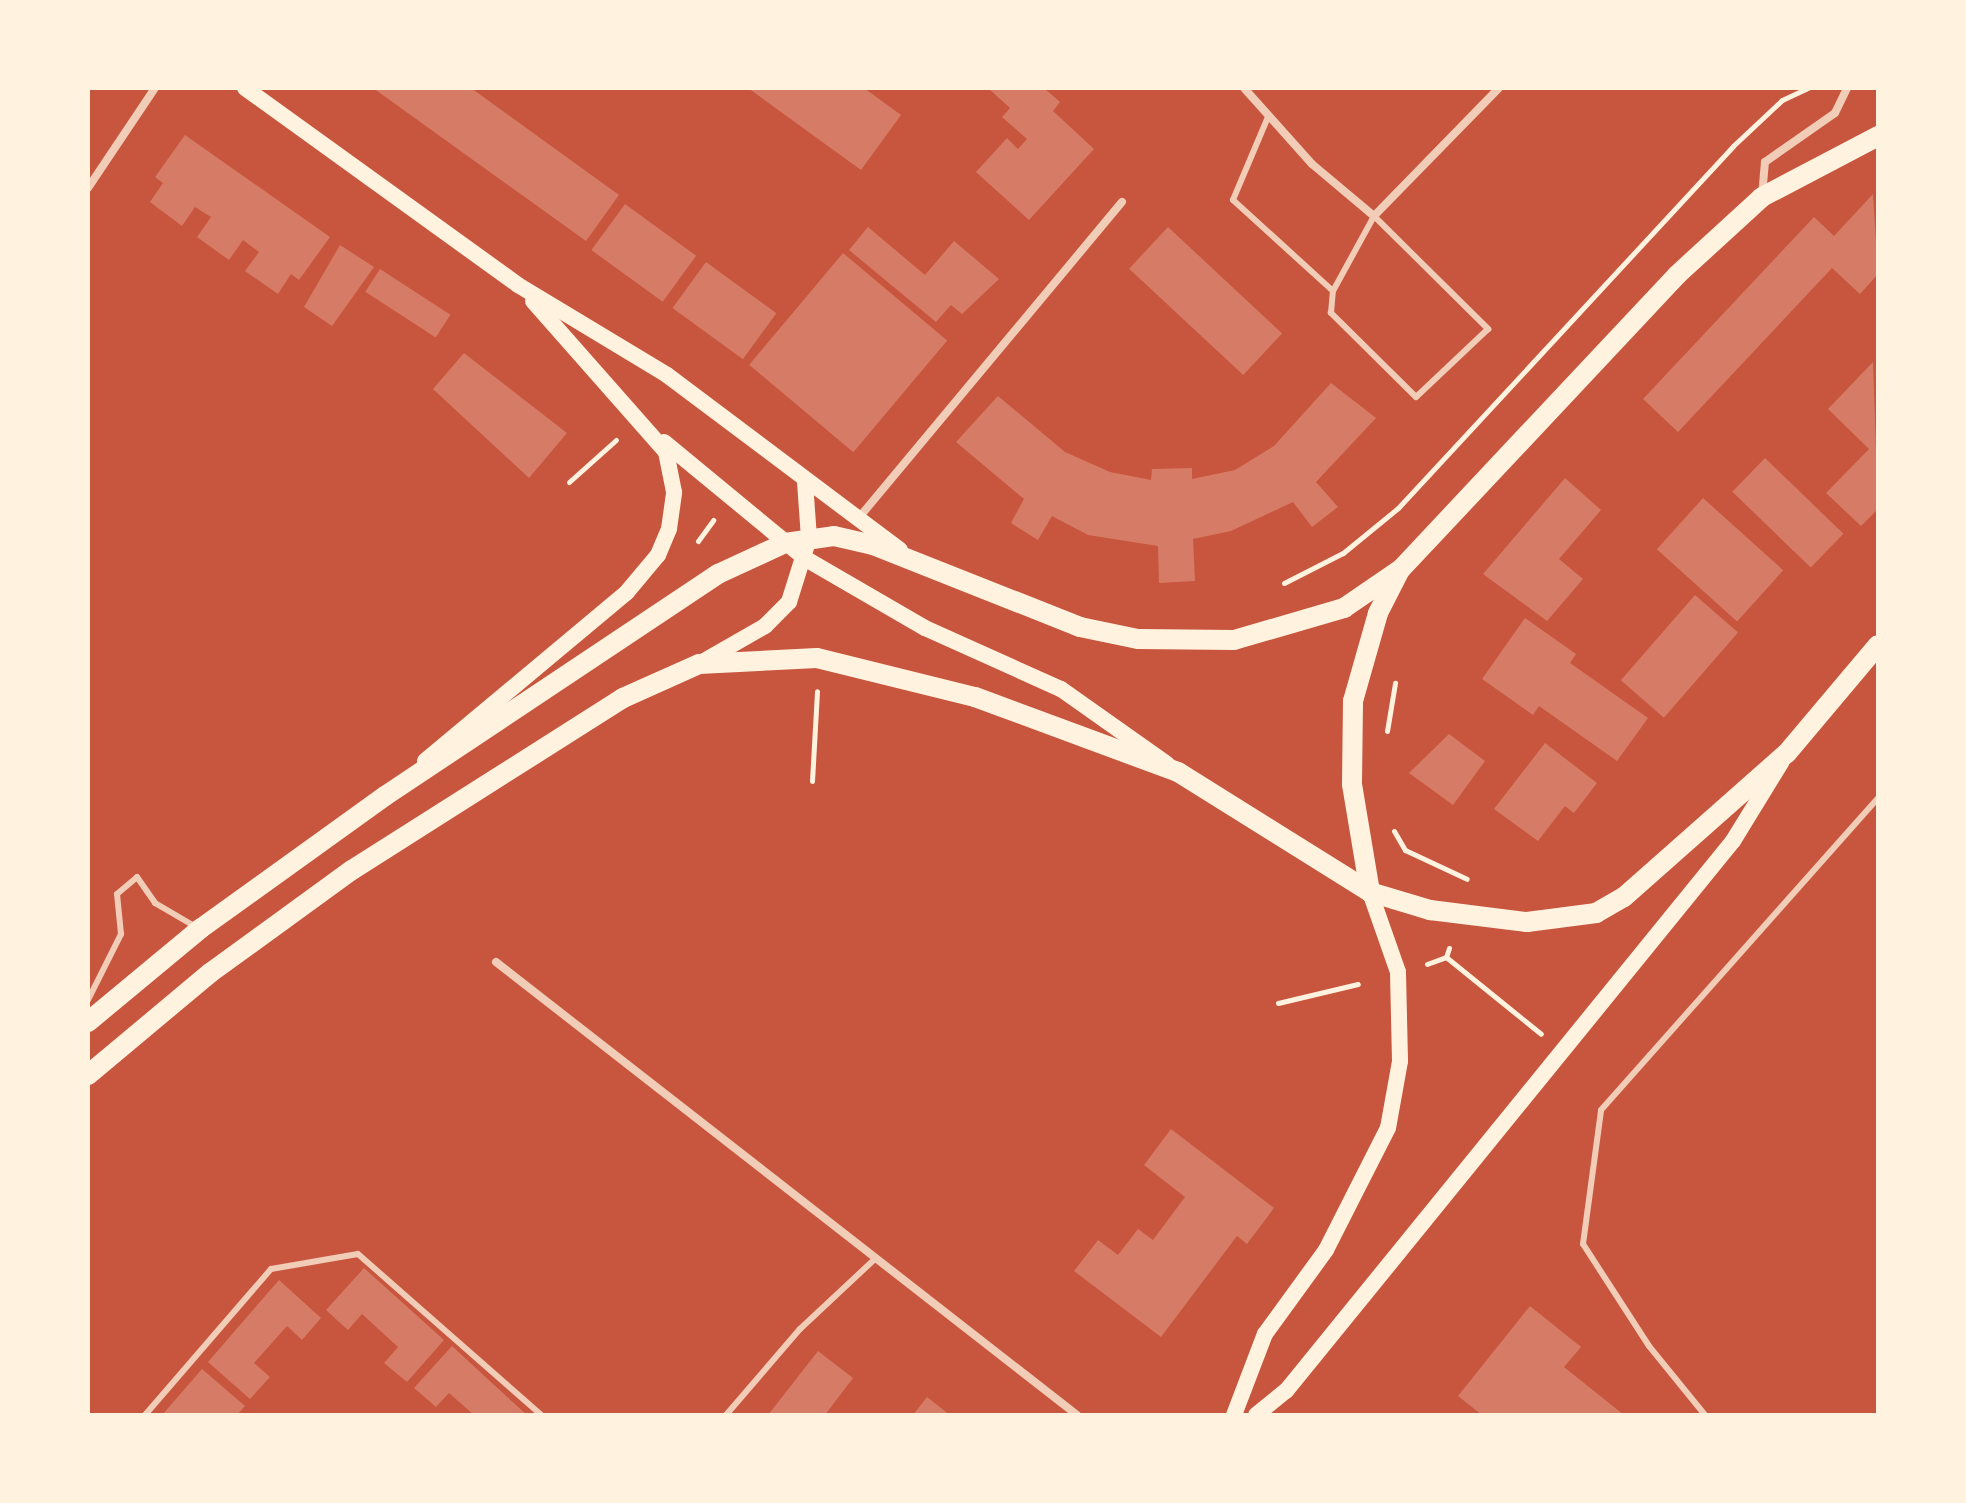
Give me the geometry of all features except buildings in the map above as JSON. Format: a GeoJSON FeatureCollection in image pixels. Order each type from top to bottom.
{"type":"FeatureCollection","features":[{"type":"Feature","properties":{"kind":"main road"},"geometry":{"type":"LineString","coordinates":[[245,88],[518,285],[667,375],[805,482],[911,557]]}},
{"type":"Feature","properties":{"kind":"main road"},"geometry":{"type":"LineString","coordinates":[[88,1022],[200,929],[385,796],[718,574],[785,543],[834,536],[911,557],[1080,627],[1185,644],[1299,626],[1344,608],[1401,569],[1677,275],[1762,197],[1878,136]]}},
{"type":"Feature","properties":{"kind":"main road"},"geometry":{"type":"LineString","coordinates":[[518,285],[654,434],[806,559],[925,628],[1061,689],[1178,772],[1370,892],[1488,919],[1596,913],[1787,753]]}},
{"type":"Feature","properties":{"kind":"main road"},"geometry":{"type":"LineString","coordinates":[[385,796],[627,592],[654,562],[669,529],[672,470],[654,434]]}},
{"type":"Feature","properties":{"kind":"main road"},"geometry":{"type":"LineString","coordinates":[[88,1075],[210,973],[352,870],[623,698],[699,664],[778,616],[806,559],[809,538],[805,482]]}},
{"type":"Feature","properties":{"kind":"main road"},"geometry":{"type":"LineString","coordinates":[[1234,1415],[1265,1334],[1326,1250],[1388,1128],[1400,1061],[1398,972],[1370,892],[1352,784],[1353,701],[1372,628],[1401,569]]}},
{"type":"Feature","properties":{"kind":"main road"},"geometry":{"type":"LineString","coordinates":[[1256,1415],[1305,1367],[1733,841],[1787,753],[1878,645]]}},
{"type":"Feature","properties":{"kind":"main road"},"geometry":{"type":"LineString","coordinates":[[699,664],[784,655],[846,664],[975,697],[1178,772]]}},
{"type":"Feature","properties":{"kind":"street"},"geometry":{"type":"LineString","coordinates":[[88,188],[155,88]]}},
{"type":"Feature","properties":{"kind":"street"},"geometry":{"type":"LineString","coordinates":[[1244,88],[1268,117],[1374,216],[1499,88]]}},
{"type":"Feature","properties":{"kind":"street"},"geometry":{"type":"LineString","coordinates":[[1762,197],[1765,162],[1835,113],[1847,88]]}},
{"type":"Feature","properties":{"kind":"street"},"geometry":{"type":"LineString","coordinates":[[857,520],[1122,202]]}},
{"type":"Feature","properties":{"kind":"street"},"geometry":{"type":"LineString","coordinates":[[496,962],[1077,1415]]}},
{"type":"Feature","properties":{"kind":"lane"},"geometry":{"type":"LineString","coordinates":[[1268,117],[1233,200],[1333,291]]}},
{"type":"Feature","properties":{"kind":"lane"},"geometry":{"type":"LineString","coordinates":[[1374,216],[1488,329],[1416,397],[1331,313],[1333,291],[1374,216]]}},
{"type":"Feature","properties":{"kind":"lane"},"geometry":{"type":"LineString","coordinates":[[1705,1415],[1649,1346],[1583,1244],[1601,1110],[1878,798]]}},
{"type":"Feature","properties":{"kind":"lane"},"geometry":{"type":"LineString","coordinates":[[88,1000],[121,934],[117,894],[137,877],[155,903],[200,929]]}},
{"type":"Feature","properties":{"kind":"lane"},"geometry":{"type":"LineString","coordinates":[[145,1415],[271,1269],[358,1254],[541,1415]]}},
{"type":"Feature","properties":{"kind":"lane"},"geometry":{"type":"LineString","coordinates":[[726,1415],[800,1329],[876,1258]]}},
{"type":"Feature","properties":{"kind":"path"},"geometry":{"type":"LineString","coordinates":[[1284,583],[1343,553],[1389,515],[1733,146],[1782,100],[1808,88]]}},
{"type":"Feature","properties":{"kind":"path"},"geometry":{"type":"LineString","coordinates":[[1385,747],[1395,683]]}},
{"type":"Feature","properties":{"kind":"path"},"geometry":{"type":"LineString","coordinates":[[812,781],[818,696]]}},
{"type":"Feature","properties":{"kind":"path"},"geometry":{"type":"LineString","coordinates":[[1390,816],[1405,850],[1467,879]]}},
{"type":"Feature","properties":{"kind":"path"},"geometry":{"type":"LineString","coordinates":[[1446,957],[1449,948]]}},
{"type":"Feature","properties":{"kind":"path"},"geometry":{"type":"LineString","coordinates":[[1427,964],[1446,957]]}},
{"type":"Feature","properties":{"kind":"path"},"geometry":{"type":"LineString","coordinates":[[1446,957],[1542,1035]]}},
{"type":"Feature","properties":{"kind":"path"},"geometry":{"type":"LineString","coordinates":[[1278,1003],[1358,984]]}}]}
